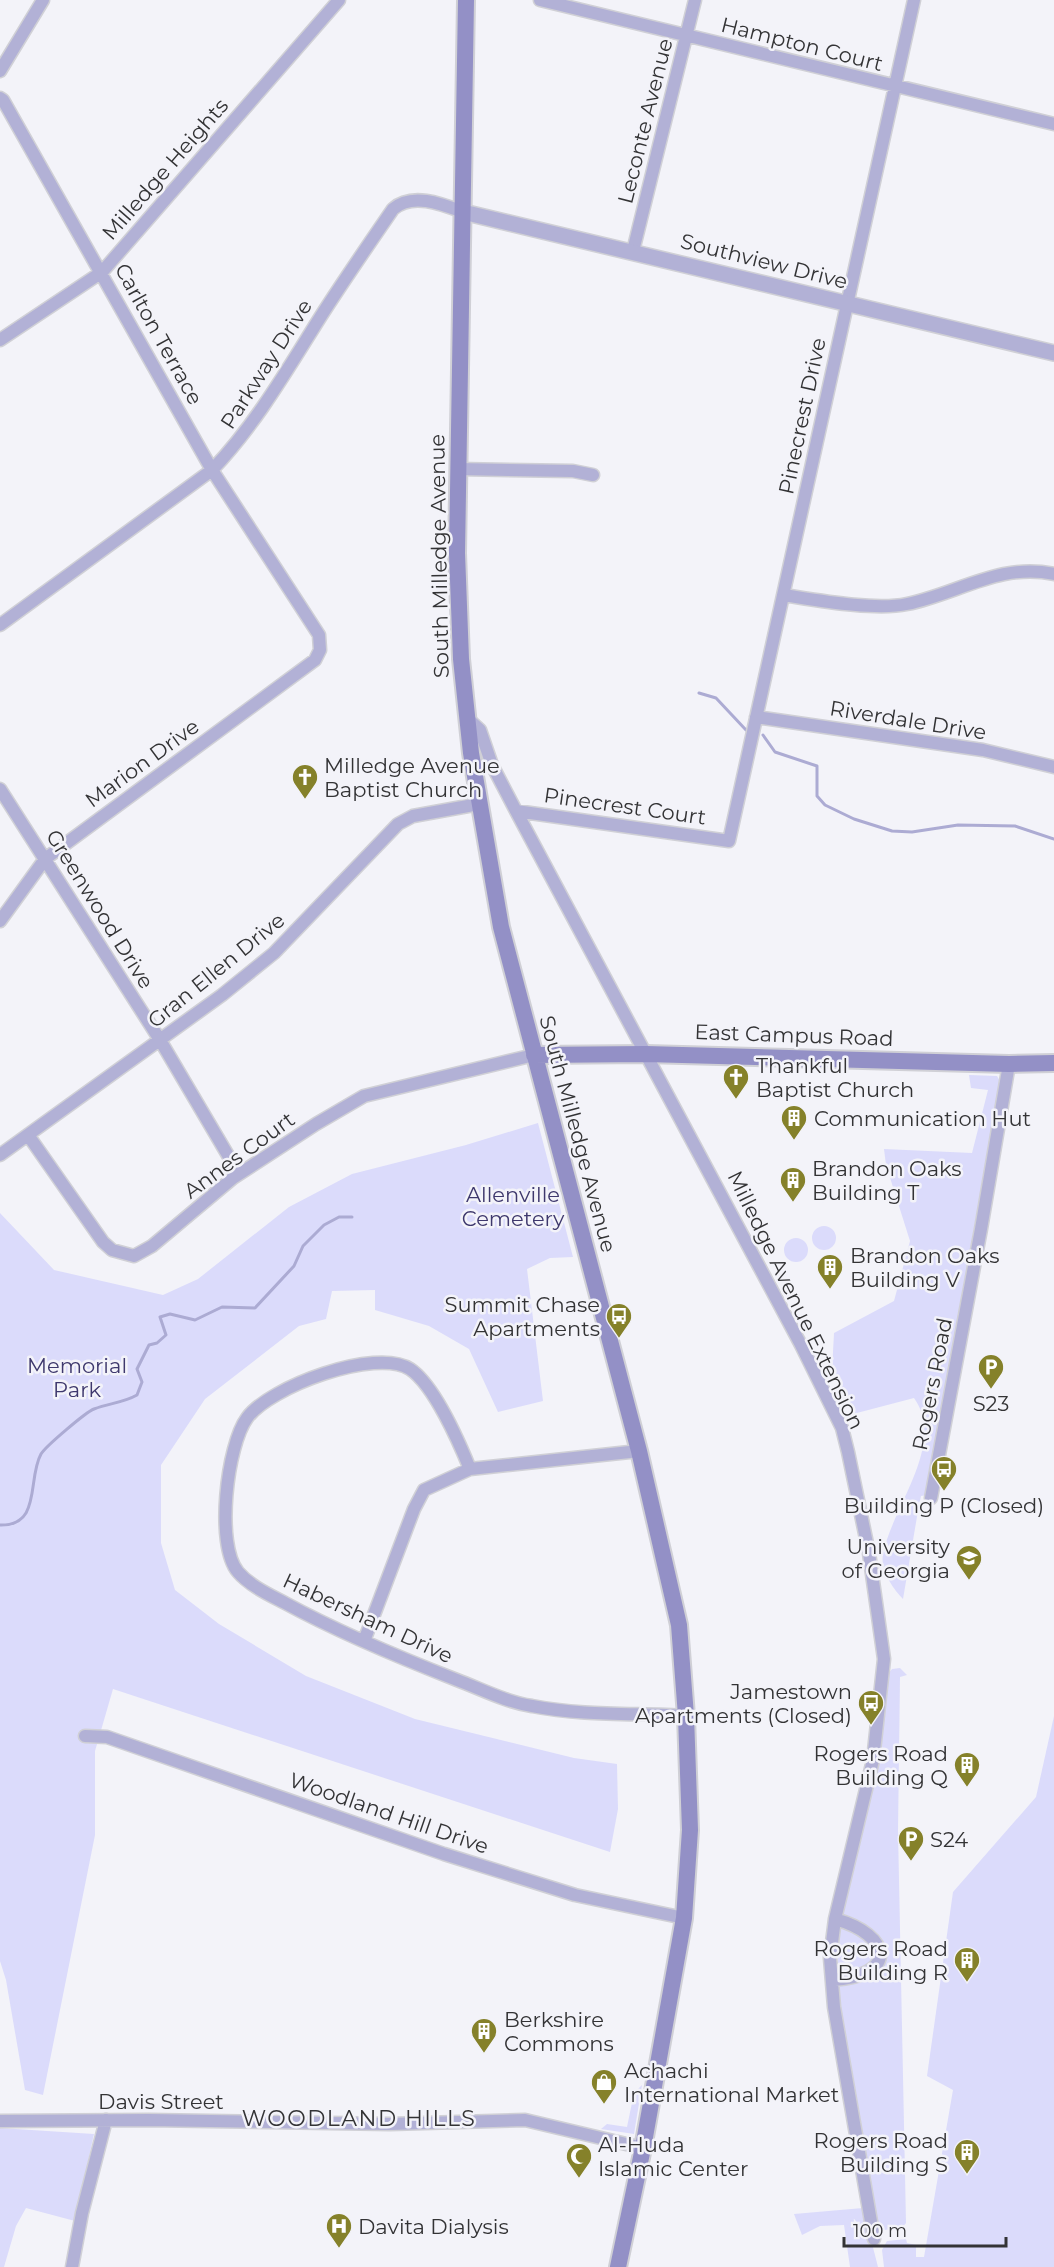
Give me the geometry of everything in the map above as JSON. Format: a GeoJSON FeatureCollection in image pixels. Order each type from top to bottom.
{"type":"FeatureCollection","features":[{"type":"Feature","properties":{"kind":"main road","name":"South Milledge Avenue"},"geometry":{"type":"LineString","coordinates":[[466,0],[458,585],[467,718],[479,804],[501,927],[639,1451],[679,1624],[686,1716],[690,1830],[684,1918],[643,2148],[618,2267]]}},
{"type":"Feature","properties":{"kind":"main road","name":"East Campus Road"},"geometry":{"type":"LineString","coordinates":[[534,1056],[646,1054],[1009,1064],[1054,1063]]}},
{"type":"Feature","properties":{"kind":"street"},"geometry":{"type":"LineString","coordinates":[[0,71],[43,0]]}},
{"type":"Feature","properties":{"kind":"street","name":"Milledge Heights"},"geometry":{"type":"LineString","coordinates":[[0,340],[102,272],[339,0]]}},
{"type":"Feature","properties":{"kind":"street","name":"Hampton Court"},"geometry":{"type":"LineString","coordinates":[[540,0],[1054,124]]}},
{"type":"Feature","properties":{"kind":"street","name":"Leconte Avenue"},"geometry":{"type":"LineString","coordinates":[[633,251],[694,0]]}},
{"type":"Feature","properties":{"kind":"street","name":"Pinecrest Drive"},"geometry":{"type":"LineString","coordinates":[[729,841],[893,87],[914,0]]}},
{"type":"Feature","properties":{"kind":"street","name":"Carlton Terrace"},"geometry":{"type":"LineString","coordinates":[[0,98],[102,272],[212,470],[319,635],[320,650]]}},
{"type":"Feature","properties":{"kind":"street","name":"Parkway Drive"},"geometry":{"type":"LineString","coordinates":[[0,625],[212,470],[253,424],[393,209],[408,200],[447,206],[464,212]]}},
{"type":"Feature","properties":{"kind":"street","name":"Southview Drive"},"geometry":{"type":"LineString","coordinates":[[464,212],[1054,353]]}},
{"type":"Feature","properties":{"kind":"street"},"geometry":{"type":"LineString","coordinates":[[458,469],[573,471],[593,475]]}},
{"type":"Feature","properties":{"kind":"street"},"geometry":{"type":"LineString","coordinates":[[783,595],[852,604],[905,605],[1001,573],[1020,570],[1054,574]]}},
{"type":"Feature","properties":{"kind":"street","name":"Marion Drive"},"geometry":{"type":"LineString","coordinates":[[0,921],[45,859],[315,660],[320,650]]}},
{"type":"Feature","properties":{"kind":"street","name":"Riverdale Drive"},"geometry":{"type":"LineString","coordinates":[[756,717],[983,750],[1054,766]]}},
{"type":"Feature","properties":{"kind":"street","name":"Milledge Avenue Extension"},"geometry":{"type":"LineString","coordinates":[[467,718],[480,730],[492,765],[516,812],[801,1345],[842,1428],[869,1553],[884,1659],[873,1760],[835,1919],[830,1958],[847,2088],[874,2239]]}},
{"type":"Feature","properties":{"kind":"street","name":"Greenwood Drive"},"geometry":{"type":"LineString","coordinates":[[0,789],[160,1040],[239,1174]]}},
{"type":"Feature","properties":{"kind":"street","name":"Gran Ellen Drive"},"geometry":{"type":"LineString","coordinates":[[0,1155],[160,1040],[274,953],[398,824],[413,816],[479,804]]}},
{"type":"Feature","properties":{"kind":"street","name":"Pinecrest Court"},"geometry":{"type":"LineString","coordinates":[[516,812],[729,841]]}},
{"type":"Feature","properties":{"kind":"street","name":"Annes Court"},"geometry":{"type":"LineString","coordinates":[[28,1135],[103,1242],[123,1255],[134,1256],[152,1246],[239,1174],[364,1096],[534,1056]]}},
{"type":"Feature","properties":{"kind":"street","name":"Rogers Road"},"geometry":{"type":"LineString","coordinates":[[931,1498],[1009,1064]]}},
{"type":"Feature","properties":{"kind":"street","name":"Habersham Drive"},"geometry":{"type":"LineString","coordinates":[[470,1469],[459,1441],[441,1409],[418,1376],[402,1365],[380,1362],[356,1365],[294,1385],[272,1397],[248,1417],[235,1446],[225,1532],[231,1558],[238,1572],[256,1587],[364,1641],[529,1706],[570,1712],[686,1716]]}},
{"type":"Feature","properties":{"kind":"street"},"geometry":{"type":"LineString","coordinates":[[364,1641],[414,1509],[424,1490],[470,1469],[639,1451]]}},
{"type":"Feature","properties":{"kind":"street","name":"Woodland Hill Drive"},"geometry":{"type":"LineString","coordinates":[[85,1736],[107,1737],[444,1854],[575,1896],[684,1918]]}},
{"type":"Feature","properties":{"kind":"street"},"geometry":{"type":"LineString","coordinates":[[832,1980],[868,1974],[879,1960],[876,1942],[870,1934],[856,1925],[835,1919]]}},
{"type":"Feature","properties":{"kind":"street"},"geometry":{"type":"LineString","coordinates":[[72,2267],[82,2213],[106,2120]]}},
{"type":"Feature","properties":{"kind":"street","name":"Davis Street"},"geometry":{"type":"LineString","coordinates":[[0,2121],[106,2120],[390,2124],[525,2120],[643,2148]]}},
{"type":"Feature","properties":{"kind":"green space"},"geometry":{"type":"Polygon","coordinates":[[[969,1075],[997,1076],[1000,1081],[927,1495],[921,1496],[903,1599],[891,1585],[885,1573],[883,1554],[921,1455],[924,1435],[923,1416],[914,1398],[853,1414],[832,1371],[834,1333],[894,1301],[910,1241],[886,1165],[884,1149],[972,1153],[988,1090],[971,1088],[969,1075]]]}},
{"type":"Feature","properties":{"kind":"green space"},"geometry":{"type":"Polygon","coordinates":[[[538,1123],[573,1257],[550,1258],[527,1269],[543,1401],[498,1412],[469,1349],[429,1326],[375,1310],[375,1290],[332,1291],[326,1319],[299,1326],[205,1399],[161,1465],[161,1543],[175,1590],[219,1624],[306,1676],[415,1719],[574,1758],[617,1764],[618,1809],[610,1852],[113,1689],[95,1751],[95,1835],[43,2095],[25,2090],[6,1980],[0,1961],[0,1213],[54,1270],[163,1295],[198,1279],[289,1207],[352,1174],[466,1145],[538,1123]]]}},
{"type":"Feature","properties":{"kind":"green space"},"geometry":{"type":"Polygon","coordinates":[[[824,1226],[829,1227],[835,1233],[835,1243],[829,1249],[824,1250],[819,1249],[813,1243],[812,1238],[813,1233],[819,1227],[824,1226]]]}},
{"type":"Feature","properties":{"kind":"green space"},"geometry":{"type":"Polygon","coordinates":[[[796,1238],[801,1239],[807,1245],[807,1255],[801,1261],[796,1262],[791,1261],[785,1255],[784,1250],[785,1245],[791,1239],[796,1238]]]}},
{"type":"Feature","properties":{"kind":"green space"},"geometry":{"type":"Polygon","coordinates":[[[900,1668],[907,1675],[900,1677],[898,1831],[906,2223],[902,2228],[884,2230],[878,2225],[843,2031],[837,1965],[841,1924],[880,1755],[888,1674],[892,1669],[900,1668]]]}},
{"type":"Feature","properties":{"kind":"green space"},"geometry":{"type":"Polygon","coordinates":[[[1054,1716],[1054,2267],[884,2267],[882,2250],[887,2241],[906,2239],[907,2243],[916,2245],[916,2257],[924,2257],[953,2090],[927,2076],[953,1892],[1036,1797],[1054,1716]]]}},
{"type":"Feature","properties":{"kind":"green space"},"geometry":{"type":"Polygon","coordinates":[[[642,2085],[634,2134],[601,2129],[607,2124],[627,2127],[634,2093],[642,2085]]]}},
{"type":"Feature","properties":{"kind":"green space"},"geometry":{"type":"Polygon","coordinates":[[[0,2128],[94,2134],[75,2221],[26,2208],[16,2226],[4,2267],[0,2267],[0,2128]]]}},
{"type":"Feature","properties":{"kind":"green space"},"geometry":{"type":"Polygon","coordinates":[[[863,2208],[878,2267],[850,2267],[844,2225],[820,2226],[802,2235],[794,2214],[863,2208]]]}},
{"type":"Feature","properties":{"kind":"waterway"},"geometry":{"type":"LineString","coordinates":[[699,693],[716,698],[746,730]]}},
{"type":"Feature","properties":{"kind":"waterway"},"geometry":{"type":"LineString","coordinates":[[763,735],[775,752],[817,766],[817,796],[825,805],[854,819],[892,831],[912,832],[958,825],[1015,826],[1054,839]]}},
{"type":"Feature","properties":{"kind":"waterway"},"geometry":{"type":"LineString","coordinates":[[0,1525],[13,1523],[22,1518],[28,1510],[37,1464],[41,1454],[50,1444],[90,1411],[137,1395],[142,1382],[137,1369],[149,1345],[157,1343],[166,1335],[160,1317],[170,1314],[195,1320],[222,1307],[255,1308],[294,1266],[303,1246],[324,1225],[339,1217],[352,1217]]}},
{"type":"Feature","properties":{"kind":"place","name":"Milledge Avenue Baptist Church"},"geometry":{"type":"Point","coordinates":[305,800]}},
{"type":"Feature","properties":{"kind":"place","name":"Thankful Baptist Church"},"geometry":{"type":"Point","coordinates":[736,1100]}},
{"type":"Feature","properties":{"kind":"place","name":"Communication Hut"},"geometry":{"type":"Point","coordinates":[794,1141]}},
{"type":"Feature","properties":{"kind":"place","name":"Brandon Oaks Building T"},"geometry":{"type":"Point","coordinates":[793,1203]}},
{"type":"Feature","properties":{"kind":"place","name":"Brandon Oaks Building V"},"geometry":{"type":"Point","coordinates":[830,1290]}},
{"type":"Feature","properties":{"kind":"place","name":"Summit Chase Apartments"},"geometry":{"type":"Point","coordinates":[619,1339]}},
{"type":"Feature","properties":{"kind":"place","name":"S23"},"geometry":{"type":"Point","coordinates":[991,1390]}},
{"type":"Feature","properties":{"kind":"place","name":"Building P (Closed)"},"geometry":{"type":"Point","coordinates":[944,1492]}},
{"type":"Feature","properties":{"kind":"place","name":"University of Georgia"},"geometry":{"type":"Point","coordinates":[969,1581]}},
{"type":"Feature","properties":{"kind":"place","name":"Jamestown Apartments (Closed)"},"geometry":{"type":"Point","coordinates":[871,1726]}},
{"type":"Feature","properties":{"kind":"place","name":"Rogers Road Building Q"},"geometry":{"type":"Point","coordinates":[967,1788]}},
{"type":"Feature","properties":{"kind":"place","name":"S24"},"geometry":{"type":"Point","coordinates":[911,1862]}},
{"type":"Feature","properties":{"kind":"place","name":"Rogers Road Building R"},"geometry":{"type":"Point","coordinates":[967,1983]}},
{"type":"Feature","properties":{"kind":"place","name":"Berkshire Commons"},"geometry":{"type":"Point","coordinates":[484,2054]}},
{"type":"Feature","properties":{"kind":"place","name":"Achachi International Market"},"geometry":{"type":"Point","coordinates":[604,2105]}},
{"type":"Feature","properties":{"kind":"place","name":"Rogers Road Building S"},"geometry":{"type":"Point","coordinates":[967,2175]}},
{"type":"Feature","properties":{"kind":"place","name":"Al-Huda Islamic Center"},"geometry":{"type":"Point","coordinates":[579,2179]}},
{"type":"Feature","properties":{"kind":"place","name":"Davita Dialysis"},"geometry":{"type":"Point","coordinates":[339,2249]}},
{"type":"Feature","properties":{"kind":"district","name":"WOODLAND HILLS"},"geometry":{"type":"Point","coordinates":[359,2118]}},
{"type":"Feature","properties":{"kind":"park label","name":"Allenville Cemetery"},"geometry":{"type":"Point","coordinates":[513,1206]}},
{"type":"Feature","properties":{"kind":"park label","name":"Memorial Park"},"geometry":{"type":"Point","coordinates":[77,1377]}}]}
